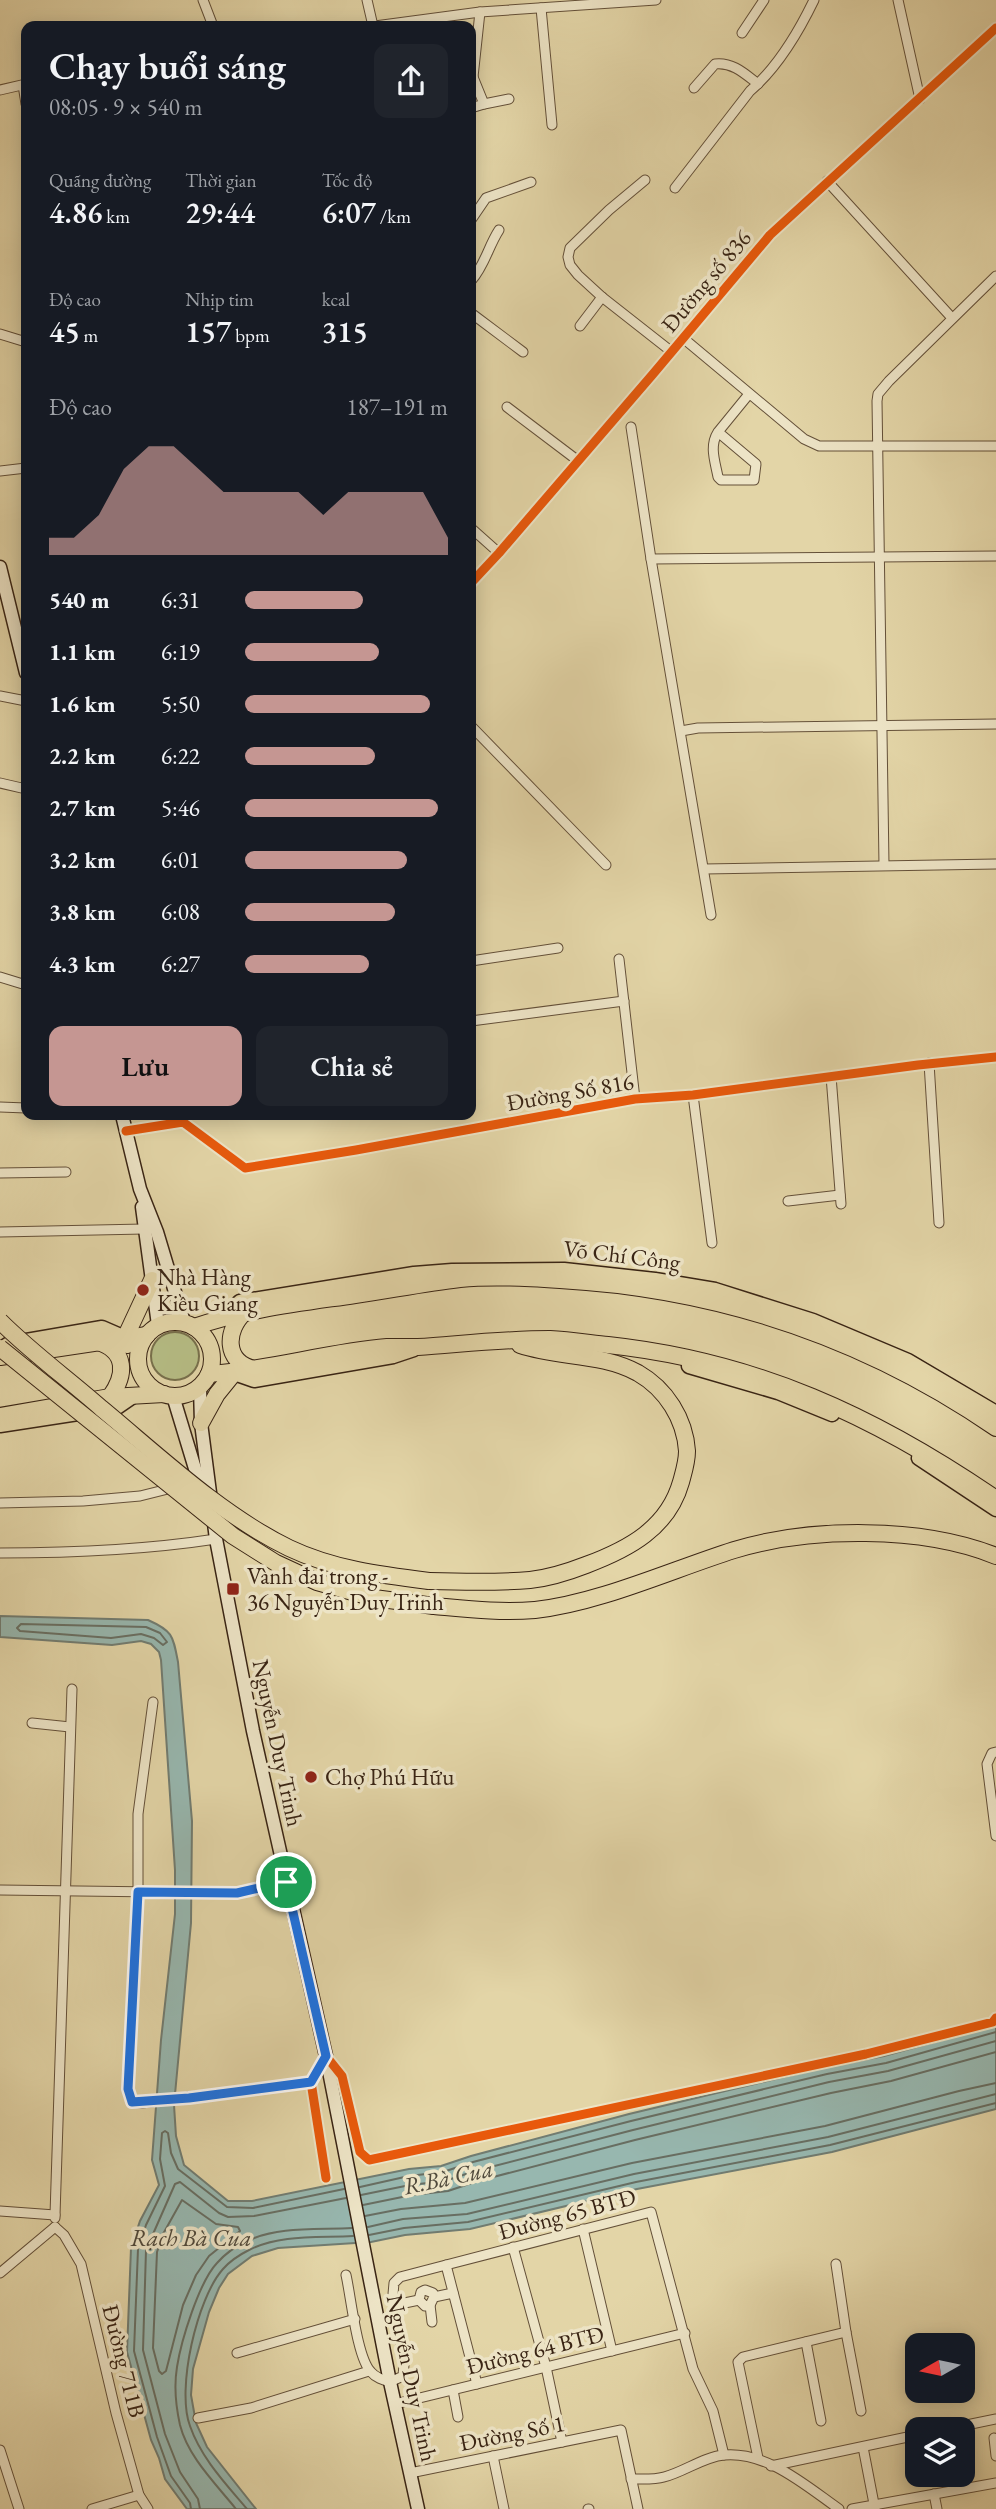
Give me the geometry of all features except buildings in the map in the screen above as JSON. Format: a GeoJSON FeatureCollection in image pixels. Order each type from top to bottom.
{"type":"FeatureCollection","features":[{"type":"Feature","properties":{"kind":"highway","name":"Võ Chí Công"},"geometry":{"type":"LineString","coordinates":[[189,1324],[245,1312],[497,1274],[610,1283],[749,1310],[855,1348],[938,1385],[995,1420]]}},
{"type":"Feature","properties":{"kind":"highway"},"geometry":{"type":"LineString","coordinates":[[133,1396],[133,1366],[125,1338],[152,1280]]}},
{"type":"Feature","properties":{"kind":"highway"},"geometry":{"type":"LineString","coordinates":[[245,1312],[233,1325],[230,1338],[232,1348],[241,1364],[257,1369]]}},
{"type":"Feature","properties":{"kind":"highway"},"geometry":{"type":"LineString","coordinates":[[224,1316],[220,1330],[221,1346],[226,1362],[234,1373]]}},
{"type":"Feature","properties":{"kind":"highway"},"geometry":{"type":"LineString","coordinates":[[0,1321],[147,1446],[224,1508],[262,1533],[319,1560],[369,1574],[429,1581],[478,1583],[532,1580],[562,1574],[621,1551],[645,1537],[671,1508],[678,1492],[687,1460],[686,1436],[677,1413],[663,1393],[640,1374],[618,1364],[536,1350],[511,1342]]}},
{"type":"Feature","properties":{"kind":"highway"},"geometry":{"type":"LineString","coordinates":[[0,1357],[125,1338],[171,1321],[189,1324],[207,1339],[211,1348],[212,1366],[204,1381],[192,1392],[110,1397],[0,1416]]}},
{"type":"Feature","properties":{"kind":"highway"},"geometry":{"type":"LineString","coordinates":[[152,1330],[138,1353],[141,1374],[154,1390],[168,1395]]}},
{"type":"Feature","properties":{"kind":"highway"},"geometry":{"type":"LineString","coordinates":[[204,1381],[234,1373],[386,1348],[549,1339],[645,1349],[716,1363],[795,1388],[876,1426],[943,1463],[996,1499]]}},
{"type":"Feature","properties":{"kind":"highway"},"geometry":{"type":"LineString","coordinates":[[97,1342],[108,1345],[117,1353],[121,1365],[121,1377],[110,1397]]}},
{"type":"Feature","properties":{"kind":"highway"},"geometry":{"type":"LineString","coordinates":[[0,1349],[233,1536],[276,1563],[317,1581],[374,1598],[481,1611],[536,1609],[588,1598],[737,1549],[794,1538],[850,1532],[918,1536],[996,1556]]}},
{"type":"Feature","properties":{"kind":"highway"},"geometry":{"type":"LineString","coordinates":[[201,1423],[217,1394],[234,1373]]}},
{"type":"Feature","properties":{"kind":"main road"},"geometry":{"type":"LineString","coordinates":[[0,567],[21,653]]}},
{"type":"Feature","properties":{"kind":"main road"},"geometry":{"type":"LineString","coordinates":[[123,1120],[140,1189],[152,1280],[152,1330]]}},
{"type":"Feature","properties":{"kind":"main road"},"geometry":{"type":"LineString","coordinates":[[140,1189],[189,1324]]}},
{"type":"Feature","properties":{"kind":"main road","name":"Võ Chí Công"},"geometry":{"type":"LineString","coordinates":[[224,1316],[240,1302],[414,1274],[497,1274]]}},
{"type":"Feature","properties":{"kind":"main road"},"geometry":{"type":"LineString","coordinates":[[0,1349],[9,1344],[102,1328],[125,1338]]}},
{"type":"Feature","properties":{"kind":"main road"},"geometry":{"type":"LineString","coordinates":[[511,1342],[650,1357],[706,1370],[778,1392],[860,1425],[919,1458],[996,1509]]}},
{"type":"Feature","properties":{"kind":"main road"},"geometry":{"type":"LineString","coordinates":[[234,1373],[254,1380],[393,1356],[419,1347]]}},
{"type":"Feature","properties":{"kind":"main road","name":"Nguyễn Duy Trinh"},"geometry":{"type":"LineString","coordinates":[[204,1381],[201,1423],[216,1539],[253,1731],[326,2056],[390,2382],[418,2509]]}},
{"type":"Feature","properties":{"kind":"main road","name":"Nguyễn Duy Trinh"},"geometry":{"type":"LineString","coordinates":[[168,1395],[216,1539]]}},
{"type":"Feature","properties":{"kind":"main road"},"geometry":{"type":"LineString","coordinates":[[0,1424],[117,1406],[133,1396]]}},
{"type":"Feature","properties":{"kind":"street"},"geometry":{"type":"LineString","coordinates":[[202,0],[210,21]]}},
{"type":"Feature","properties":{"kind":"street"},"geometry":{"type":"LineString","coordinates":[[367,0],[373,21]]}},
{"type":"Feature","properties":{"kind":"street"},"geometry":{"type":"LineString","coordinates":[[412,21],[480,12],[541,8],[558,3],[656,0]]}},
{"type":"Feature","properties":{"kind":"street"},"geometry":{"type":"LineString","coordinates":[[742,33],[764,0]]}},
{"type":"Feature","properties":{"kind":"street"},"geometry":{"type":"LineString","coordinates":[[675,188],[758,84],[791,39],[814,0]]}},
{"type":"Feature","properties":{"kind":"street"},"geometry":{"type":"LineString","coordinates":[[898,0],[920,99]]}},
{"type":"Feature","properties":{"kind":"street"},"geometry":{"type":"LineString","coordinates":[[541,8],[552,125]]}},
{"type":"Feature","properties":{"kind":"street"},"geometry":{"type":"LineString","coordinates":[[476,44],[480,12]]}},
{"type":"Feature","properties":{"kind":"street","name":"Đường số 836"},"geometry":{"type":"LineString","coordinates":[[476,578],[770,235],[996,28]]}},
{"type":"Feature","properties":{"kind":"street"},"geometry":{"type":"LineString","coordinates":[[694,88],[715,64],[723,63],[735,66],[758,84]]}},
{"type":"Feature","properties":{"kind":"street"},"geometry":{"type":"LineString","coordinates":[[0,90],[21,86]]}},
{"type":"Feature","properties":{"kind":"street"},"geometry":{"type":"LineString","coordinates":[[476,86],[484,104]]}},
{"type":"Feature","properties":{"kind":"street"},"geometry":{"type":"LineString","coordinates":[[476,106],[509,99]]}},
{"type":"Feature","properties":{"kind":"street"},"geometry":{"type":"LineString","coordinates":[[645,180],[570,248],[568,257],[570,265],[602,298],[671,352]]}},
{"type":"Feature","properties":{"kind":"street"},"geometry":{"type":"LineString","coordinates":[[827,181],[952,318]]}},
{"type":"Feature","properties":{"kind":"street"},"geometry":{"type":"LineString","coordinates":[[476,213],[486,198],[531,182]]}},
{"type":"Feature","properties":{"kind":"street"},"geometry":{"type":"LineString","coordinates":[[476,274],[488,256],[499,230]]}},
{"type":"Feature","properties":{"kind":"street"},"geometry":{"type":"LineString","coordinates":[[884,865],[876,447],[878,394],[996,276]]}},
{"type":"Feature","properties":{"kind":"street"},"geometry":{"type":"LineString","coordinates":[[580,326],[602,298]]}},
{"type":"Feature","properties":{"kind":"street"},"geometry":{"type":"LineString","coordinates":[[476,317],[523,352]]}},
{"type":"Feature","properties":{"kind":"street"},"geometry":{"type":"LineString","coordinates":[[0,334],[21,340]]}},
{"type":"Feature","properties":{"kind":"street"},"geometry":{"type":"LineString","coordinates":[[683,338],[804,439],[819,446],[996,446]]}},
{"type":"Feature","properties":{"kind":"street"},"geometry":{"type":"LineString","coordinates":[[718,432],[756,464],[754,480],[726,481],[718,477],[713,443],[718,432],[749,394]]}},
{"type":"Feature","properties":{"kind":"street"},"geometry":{"type":"LineString","coordinates":[[507,407],[578,460]]}},
{"type":"Feature","properties":{"kind":"street"},"geometry":{"type":"LineString","coordinates":[[632,427],[651,559],[711,915]]}},
{"type":"Feature","properties":{"kind":"street"},"geometry":{"type":"LineString","coordinates":[[0,471],[21,469]]}},
{"type":"Feature","properties":{"kind":"street"},"geometry":{"type":"LineString","coordinates":[[476,532],[499,553]]}},
{"type":"Feature","properties":{"kind":"street"},"geometry":{"type":"LineString","coordinates":[[651,559],[996,556]]}},
{"type":"Feature","properties":{"kind":"street"},"geometry":{"type":"LineString","coordinates":[[0,696],[21,700]]}},
{"type":"Feature","properties":{"kind":"street"},"geometry":{"type":"LineString","coordinates":[[681,730],[996,724]]}},
{"type":"Feature","properties":{"kind":"street"},"geometry":{"type":"LineString","coordinates":[[476,732],[606,865]]}},
{"type":"Feature","properties":{"kind":"street"},"geometry":{"type":"LineString","coordinates":[[0,783],[21,788]]}},
{"type":"Feature","properties":{"kind":"street"},"geometry":{"type":"LineString","coordinates":[[704,869],[996,864]]}},
{"type":"Feature","properties":{"kind":"street"},"geometry":{"type":"LineString","coordinates":[[476,960],[558,948]]}},
{"type":"Feature","properties":{"kind":"street"},"geometry":{"type":"LineString","coordinates":[[619,959],[635,1099]]}},
{"type":"Feature","properties":{"kind":"street"},"geometry":{"type":"LineString","coordinates":[[0,976],[21,983]]}},
{"type":"Feature","properties":{"kind":"street"},"geometry":{"type":"LineString","coordinates":[[476,1020],[624,1001]]}},
{"type":"Feature","properties":{"kind":"street","name":"Đường Số 816"},"geometry":{"type":"LineString","coordinates":[[126,1131],[183,1122],[245,1168],[635,1099],[693,1095],[929,1063],[996,1057]]}},
{"type":"Feature","properties":{"kind":"street"},"geometry":{"type":"LineString","coordinates":[[929,1063],[939,1223]]}},
{"type":"Feature","properties":{"kind":"street"},"geometry":{"type":"LineString","coordinates":[[788,1201],[812,1197],[840,1199],[831,1076]]}},
{"type":"Feature","properties":{"kind":"street"},"geometry":{"type":"LineString","coordinates":[[693,1095],[712,1243]]}},
{"type":"Feature","properties":{"kind":"street"},"geometry":{"type":"LineString","coordinates":[[0,1107],[21,1108]]}},
{"type":"Feature","properties":{"kind":"street"},"geometry":{"type":"LineString","coordinates":[[0,1173],[66,1172]]}},
{"type":"Feature","properties":{"kind":"street"},"geometry":{"type":"LineString","coordinates":[[0,1232],[144,1229]]}},
{"type":"Feature","properties":{"kind":"street"},"geometry":{"type":"LineString","coordinates":[[0,1503],[83,1501],[140,1496],[166,1489],[200,1485]]}},
{"type":"Feature","properties":{"kind":"street"},"geometry":{"type":"LineString","coordinates":[[0,1553],[75,1553],[216,1539]]}},
{"type":"Feature","properties":{"kind":"street"},"geometry":{"type":"LineString","coordinates":[[0,2273],[55,2227],[72,1689]]}},
{"type":"Feature","properties":{"kind":"street"},"geometry":{"type":"LineString","coordinates":[[153,1702],[138,1814],[138,1892],[128,2089],[132,2102],[189,2098],[311,2082]]}},
{"type":"Feature","properties":{"kind":"street"},"geometry":{"type":"LineString","coordinates":[[32,1723],[71,1727]]}},
{"type":"Feature","properties":{"kind":"street"},"geometry":{"type":"LineString","coordinates":[[996,1752],[992,1753],[987,1764],[996,1836]]}},
{"type":"Feature","properties":{"kind":"street"},"geometry":{"type":"LineString","coordinates":[[0,1891],[237,1893],[286,1882]]}},
{"type":"Feature","properties":{"kind":"street"},"geometry":{"type":"LineString","coordinates":[[326,2178],[311,2082],[326,2056],[342,2076],[360,2152],[369,2160],[866,2054],[995,2020]]}},
{"type":"Feature","properties":{"kind":"street"},"geometry":{"type":"LineString","coordinates":[[0,2211],[55,2215]]}},
{"type":"Feature","properties":{"kind":"street","name":"Đường 65 BTĐ"},"geometry":{"type":"LineString","coordinates":[[395,2305],[394,2283],[400,2277],[651,2211],[694,2369],[713,2411],[724,2455]]}},
{"type":"Feature","properties":{"kind":"street","name":"Đường 711B"},"geometry":{"type":"LineString","coordinates":[[55,2227],[64,2235],[81,2264],[116,2413],[139,2495],[148,2509]]}},
{"type":"Feature","properties":{"kind":"street"},"geometry":{"type":"LineString","coordinates":[[583,2229],[612,2351]]}},
{"type":"Feature","properties":{"kind":"street"},"geometry":{"type":"LineString","coordinates":[[513,2247],[546,2367],[562,2442]]}},
{"type":"Feature","properties":{"kind":"street"},"geometry":{"type":"LineString","coordinates":[[835,2264],[861,2411]]}},
{"type":"Feature","properties":{"kind":"street"},"geometry":{"type":"LineString","coordinates":[[446,2265],[477,2384]]}},
{"type":"Feature","properties":{"kind":"street"},"geometry":{"type":"LineString","coordinates":[[422,2271],[425,2290]]}},
{"type":"Feature","properties":{"kind":"street"},"geometry":{"type":"LineString","coordinates":[[346,2275],[361,2354],[369,2371],[379,2379],[390,2382],[403,2376],[404,2365],[395,2305],[419,2300]]}},
{"type":"Feature","properties":{"kind":"street"},"geometry":{"type":"LineString","coordinates":[[419,2300],[419,2295],[425,2290]]}},
{"type":"Feature","properties":{"kind":"street"},"geometry":{"type":"LineString","coordinates":[[425,2290],[429,2290],[432,2301],[432,2322]]}},
{"type":"Feature","properties":{"kind":"street"},"geometry":{"type":"LineString","coordinates":[[419,2300],[421,2304],[453,2292]]}},
{"type":"Feature","properties":{"kind":"street"},"geometry":{"type":"LineString","coordinates":[[237,2353],[355,2319]]}},
{"type":"Feature","properties":{"kind":"street"},"geometry":{"type":"LineString","coordinates":[[758,2458],[738,2362],[743,2357],[846,2332]]}},
{"type":"Feature","properties":{"kind":"street","name":"Đường 64 BTĐ"},"geometry":{"type":"LineString","coordinates":[[395,2404],[685,2333]]}},
{"type":"Feature","properties":{"kind":"street"},"geometry":{"type":"LineString","coordinates":[[806,2342],[821,2421]]}},
{"type":"Feature","properties":{"kind":"street"},"geometry":{"type":"LineString","coordinates":[[198,2418],[251,2407],[369,2371]]}},
{"type":"Feature","properties":{"kind":"street"},"geometry":{"type":"LineString","coordinates":[[453,2390],[458,2417]]}},
{"type":"Feature","properties":{"kind":"street"},"geometry":{"type":"LineString","coordinates":[[975,2423],[996,2419]]}},
{"type":"Feature","properties":{"kind":"street","name":"Đường Số 1"},"geometry":{"type":"LineString","coordinates":[[410,2473],[621,2430],[631,2479]]}},
{"type":"Feature","properties":{"kind":"street"},"geometry":{"type":"LineString","coordinates":[[771,2466],[905,2438]]}},
{"type":"Feature","properties":{"kind":"street"},"geometry":{"type":"LineString","coordinates":[[994,2438],[996,2456]]}},
{"type":"Feature","properties":{"kind":"street"},"geometry":{"type":"LineString","coordinates":[[863,2447],[875,2507]]}},
{"type":"Feature","properties":{"kind":"street"},"geometry":{"type":"LineString","coordinates":[[0,2450],[19,2509]]}},
{"type":"Feature","properties":{"kind":"street"},"geometry":{"type":"LineString","coordinates":[[638,2509],[631,2479],[664,2477],[692,2464],[724,2455],[758,2458],[796,2479],[839,2509]]}},
{"type":"Feature","properties":{"kind":"street"},"geometry":{"type":"LineString","coordinates":[[492,2456],[505,2509]]}},
{"type":"Feature","properties":{"kind":"street"},"geometry":{"type":"LineString","coordinates":[[852,2509],[875,2507],[996,2483]]}},
{"type":"Feature","properties":{"kind":"street"},"geometry":{"type":"LineString","coordinates":[[934,2494],[937,2509]]}},
{"type":"Feature","properties":{"kind":"street"},"geometry":{"type":"LineString","coordinates":[[92,2509],[139,2495]]}},
{"type":"Feature","properties":{"kind":"green space"},"geometry":{"type":"Polygon","coordinates":[[[175,1332],[192,1339],[199,1356],[192,1373],[175,1380],[158,1373],[151,1356],[158,1339],[175,1332]]]}},
{"type":"Feature","properties":{"kind":"water","name":"Rạch Bà Cua"},"geometry":{"type":"Polygon","coordinates":[[[0,1616],[148,1620],[167,1631],[173,1640],[178,1662],[192,1821],[191,1923],[174,2105],[176,2136],[184,2165],[228,2201],[252,2201],[409,2169],[441,2166],[629,2114],[826,2067],[884,2056],[996,2025],[996,2109],[832,2152],[637,2189],[470,2229],[405,2235],[371,2242],[278,2248],[252,2256],[228,2274],[219,2288],[209,2312],[193,2369],[191,2395],[196,2423],[207,2447],[256,2509],[187,2509],[165,2479],[151,2440],[127,2352],[131,2248],[140,2221],[159,2185],[152,2160],[161,2040],[175,1914],[175,1870],[161,1660],[159,1652],[151,1644],[141,1641],[112,1645],[0,1637],[0,1616]]]}},
{"type":"Feature","properties":{"kind":"cycle path"},"geometry":{"type":"LineString","coordinates":[[476,578],[770,235],[996,28]]}},
{"type":"Feature","properties":{"kind":"cycle path"},"geometry":{"type":"LineString","coordinates":[[126,1131],[183,1122],[245,1168],[635,1099],[693,1095],[996,1057]]}},
{"type":"Feature","properties":{"kind":"cycle path"},"geometry":{"type":"LineString","coordinates":[[326,2178],[311,2082],[326,2056],[342,2076],[360,2152],[369,2160],[866,2054],[993,2022],[996,2018]]}},
{"type":"Feature","properties":{"kind":"place","name":"Nhà Hàng Kiều Giang"},"geometry":{"type":"Point","coordinates":[143,1290]}},
{"type":"Feature","properties":{"kind":"place","name":"Vành đai trong - 36 Nguyễn Duy Trinh"},"geometry":{"type":"Point","coordinates":[233,1589]}},
{"type":"Feature","properties":{"kind":"place","name":"Chợ Phú Hữu"},"geometry":{"type":"Point","coordinates":[311,1777]}},
{"type":"Feature","properties":{"kind":"route"},"geometry":{"type":"LineString","coordinates":[[286,1882],[326,2056],[311,2082],[245,2092],[132,2102],[128,2089],[138,1892],[237,1893],[286,1882]]}},
{"type":"Feature","properties":{"kind":"water label","name":"R.Bà Cua"},"geometry":{"type":"Point","coordinates":[448,2177]}}]}
